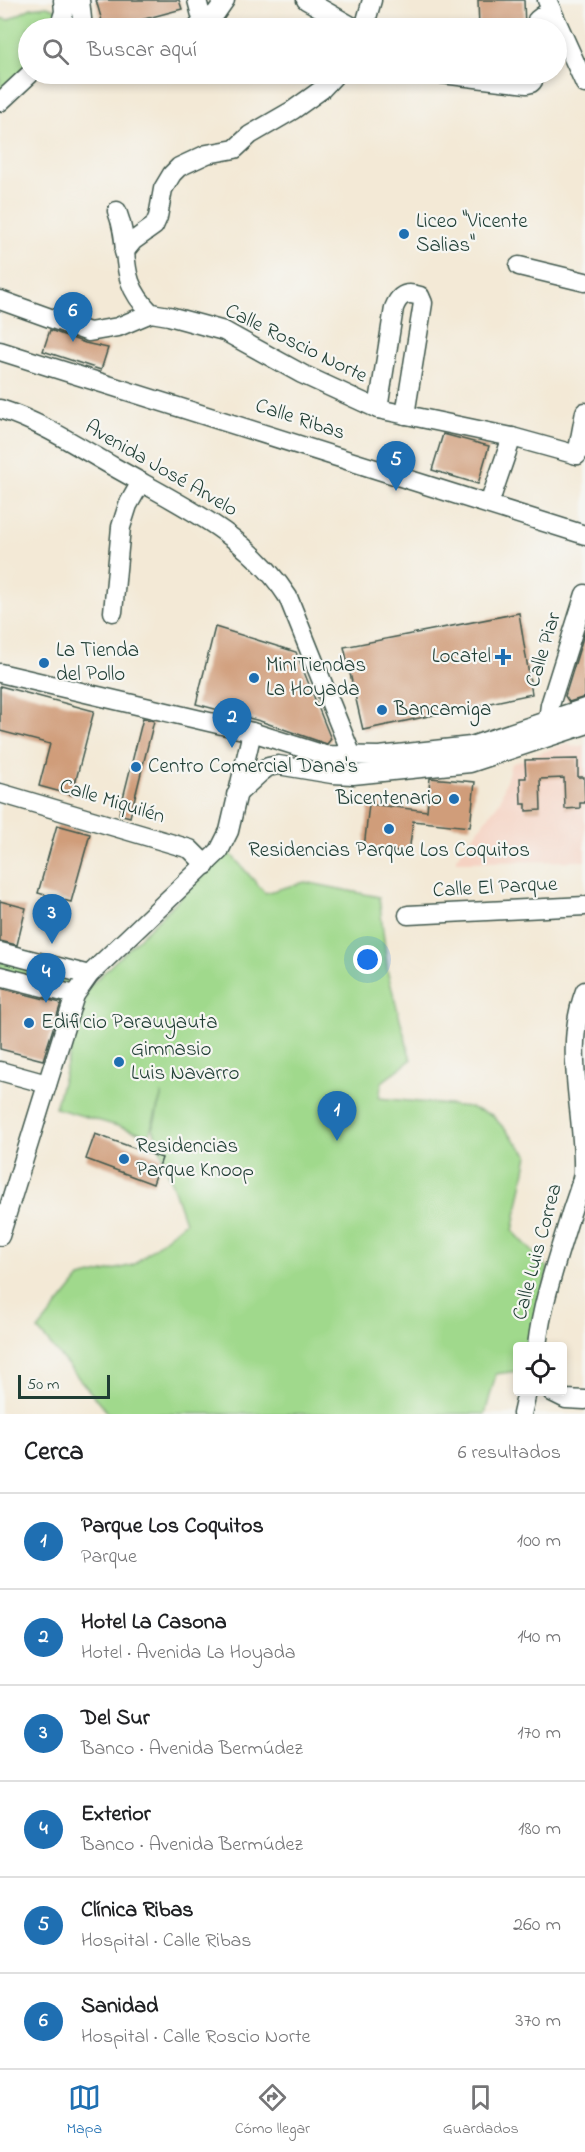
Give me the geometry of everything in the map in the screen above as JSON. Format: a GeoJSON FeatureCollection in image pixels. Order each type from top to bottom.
{"type":"FeatureCollection","features":[{"type":"Feature","properties":{"kind":"street"},"geometry":{"type":"LineString","coordinates":[[62,18],[63,0]]}},
{"type":"Feature","properties":{"kind":"street"},"geometry":{"type":"LineString","coordinates":[[80,0],[82,18]]}},
{"type":"Feature","properties":{"kind":"street"},"geometry":{"type":"LineString","coordinates":[[197,0],[198,18]]}},
{"type":"Feature","properties":{"kind":"street"},"geometry":{"type":"LineString","coordinates":[[209,18],[225,0]]}},
{"type":"Feature","properties":{"kind":"street"},"geometry":{"type":"LineString","coordinates":[[306,0],[338,18]]}},
{"type":"Feature","properties":{"kind":"street"},"geometry":{"type":"LineString","coordinates":[[367,18],[372,0]]}},
{"type":"Feature","properties":{"kind":"street"},"geometry":{"type":"LineString","coordinates":[[539,18],[549,5]]}},
{"type":"Feature","properties":{"kind":"street"},"geometry":{"type":"LineString","coordinates":[[567,44],[585,84]]}},
{"type":"Feature","properties":{"kind":"street"},"geometry":{"type":"LineString","coordinates":[[0,102],[19,84]]}},
{"type":"Feature","properties":{"kind":"street"},"geometry":{"type":"LineString","coordinates":[[124,252],[136,238],[154,226],[158,217],[160,195],[172,174],[179,167],[207,154],[235,149],[250,135],[293,110],[327,84]]}},
{"type":"Feature","properties":{"kind":"street"},"geometry":{"type":"LineString","coordinates":[[0,300],[89,333],[118,327],[151,314],[132,290],[125,268],[125,244],[121,219],[117,211]]}},
{"type":"Feature","properties":{"kind":"street"},"geometry":{"type":"LineString","coordinates":[[519,266],[585,282]]}},
{"type":"Feature","properties":{"kind":"street"},"geometry":{"type":"LineString","coordinates":[[378,408],[394,308],[398,298],[403,294],[413,294],[420,296],[423,303],[405,415]]}},
{"type":"Feature","properties":{"kind":"street","name":"Calle Roscio Norte"},"geometry":{"type":"LineString","coordinates":[[151,314],[169,316],[224,331],[302,374],[378,408],[512,437],[581,460]]}},
{"type":"Feature","properties":{"kind":"street","name":"Calle Ribas"},"geometry":{"type":"LineString","coordinates":[[0,351],[585,535]]}},
{"type":"Feature","properties":{"kind":"street","name":"Avenida José Arvelo"},"geometry":{"type":"LineString","coordinates":[[0,409],[47,429],[224,530],[262,563],[288,597],[352,756]]}},
{"type":"Feature","properties":{"kind":"street"},"geometry":{"type":"LineString","coordinates":[[581,460],[585,412]]}},
{"type":"Feature","properties":{"kind":"street"},"geometry":{"type":"LineString","coordinates":[[489,504],[512,437]]}},
{"type":"Feature","properties":{"kind":"street"},"geometry":{"type":"LineString","coordinates":[[113,612],[121,527],[128,505],[141,482]]}},
{"type":"Feature","properties":{"kind":"street","name":"Calle Piar"},"geometry":{"type":"LineString","coordinates":[[548,720],[550,705],[585,594]]}},
{"type":"Feature","properties":{"kind":"street"},"geometry":{"type":"LineString","coordinates":[[0,673],[252,732],[315,753],[352,756],[379,756],[471,746],[585,708]]}},
{"type":"Feature","properties":{"kind":"street"},"geometry":{"type":"LineString","coordinates":[[236,795],[268,767],[278,765],[353,775],[470,763],[585,725]]}},
{"type":"Feature","properties":{"kind":"street"},"geometry":{"type":"LineString","coordinates":[[0,1236],[75,995],[89,975],[219,851],[229,831],[252,732]]}},
{"type":"Feature","properties":{"kind":"street","name":"Calle Miquilén"},"geometry":{"type":"LineString","coordinates":[[0,793],[190,849],[206,865]]}},
{"type":"Feature","properties":{"kind":"street","name":"Calle El Parque"},"geometry":{"type":"LineString","coordinates":[[408,915],[585,906]]}},
{"type":"Feature","properties":{"kind":"street"},"geometry":{"type":"LineString","coordinates":[[0,952],[89,975]]}},
{"type":"Feature","properties":{"kind":"street"},"geometry":{"type":"LineString","coordinates":[[0,976],[75,995]]}},
{"type":"Feature","properties":{"kind":"street","name":"Calle Luis Correa"},"geometry":{"type":"LineString","coordinates":[[538,1342],[547,1296],[584,1173],[584,1120],[575,1047],[577,1018],[585,991]]}},
{"type":"Feature","properties":{"kind":"street"},"geometry":{"type":"LineString","coordinates":[[0,1071],[47,1084]]}},
{"type":"Feature","properties":{"kind":"street"},"geometry":{"type":"LineString","coordinates":[[522,1414],[526,1396]]}},
{"type":"Feature","properties":{"kind":"street"},"geometry":{"type":"LineString","coordinates":[[560,1396],[566,1399],[585,1400]]}},
{"type":"Feature","properties":{"kind":"shaded area"},"geometry":{"type":"Polygon","coordinates":[[[568,743],[573,747],[585,745],[585,861],[456,862],[456,858],[500,801],[511,764],[568,743]]]}},
{"type":"Feature","properties":{"kind":"green space"},"geometry":{"type":"Polygon","coordinates":[[[47,6],[64,12],[62,18],[18,18],[18,84],[0,102],[0,18],[8,20],[31,8],[47,6]]]}},
{"type":"Feature","properties":{"kind":"green space"},"geometry":{"type":"Polygon","coordinates":[[[228,851],[265,893],[305,882],[379,897],[388,974],[411,1060],[382,1082],[379,1098],[469,1107],[492,1115],[528,1155],[513,1231],[548,1268],[533,1342],[513,1342],[513,1372],[496,1374],[485,1414],[109,1414],[38,1330],[80,1278],[133,1265],[185,1222],[153,1128],[162,1093],[149,1135],[55,1108],[88,988],[228,851]]]}},
{"type":"Feature","properties":{"kind":"green space"},"geometry":{"type":"Polygon","coordinates":[[[0,957],[75,977],[72,989],[0,970],[0,957]]]}},
{"type":"Feature","properties":{"kind":"building"},"geometry":{"type":"Polygon","coordinates":[[[96,0],[179,0],[182,9],[148,18],[101,18],[96,0]]]}},
{"type":"Feature","properties":{"kind":"building"},"geometry":{"type":"Polygon","coordinates":[[[478,0],[524,0],[525,18],[479,18],[478,0]]]}},
{"type":"Feature","properties":{"kind":"building"},"geometry":{"type":"Polygon","coordinates":[[[50,330],[85,343],[108,348],[101,370],[43,351],[50,330]]]}},
{"type":"Feature","properties":{"kind":"building"},"geometry":{"type":"Polygon","coordinates":[[[443,434],[489,446],[478,484],[432,470],[443,434]]]}},
{"type":"Feature","properties":{"kind":"building"},"geometry":{"type":"Polygon","coordinates":[[[519,613],[532,694],[363,730],[344,647],[519,613]]]}},
{"type":"Feature","properties":{"kind":"building","name":"MiniTiendas La Hoyada"},"geometry":{"type":"Polygon","coordinates":[[[215,627],[296,652],[331,739],[327,744],[260,721],[196,704],[215,627]]]}},
{"type":"Feature","properties":{"kind":"building"},"geometry":{"type":"Polygon","coordinates":[[[585,631],[585,697],[569,702],[565,696],[585,631]]]}},
{"type":"Feature","properties":{"kind":"building"},"geometry":{"type":"Polygon","coordinates":[[[0,686],[94,711],[72,795],[39,786],[50,744],[0,731],[0,686]]]}},
{"type":"Feature","properties":{"kind":"building","name":"Centro Comercial Dana's"},"geometry":{"type":"Polygon","coordinates":[[[143,718],[154,721],[130,817],[119,814],[143,718]]]}},
{"type":"Feature","properties":{"kind":"building"},"geometry":{"type":"Polygon","coordinates":[[[578,759],[578,777],[584,777],[585,803],[580,803],[580,808],[565,809],[564,778],[540,779],[541,810],[526,811],[526,804],[521,804],[520,778],[526,778],[525,760],[578,759]]]}},
{"type":"Feature","properties":{"kind":"building"},"geometry":{"type":"Polygon","coordinates":[[[430,778],[475,782],[470,827],[413,821],[409,853],[364,848],[369,804],[427,811],[430,778]]]}},
{"type":"Feature","properties":{"kind":"building"},"geometry":{"type":"Polygon","coordinates":[[[57,825],[90,834],[71,902],[38,893],[57,825]]]}},
{"type":"Feature","properties":{"kind":"building"},"geometry":{"type":"Polygon","coordinates":[[[0,901],[26,908],[17,945],[0,941],[0,901]]]}},
{"type":"Feature","properties":{"kind":"building","name":"Edificio Parauyauta"},"geometry":{"type":"Polygon","coordinates":[[[0,988],[61,1003],[43,1060],[0,1049],[0,988]]]}},
{"type":"Feature","properties":{"kind":"building","name":"Residencias Parque Knoop"},"geometry":{"type":"Polygon","coordinates":[[[95,1134],[162,1158],[153,1184],[86,1159],[95,1134]]]}},
{"type":"Feature","properties":{"kind":"place","name":"Liceo \"Vicente Salias\""},"geometry":{"type":"Point","coordinates":[404,234]}},
{"type":"Feature","properties":{"kind":"place","name":"Sanidad"},"geometry":{"type":"Point","coordinates":[73,342]}},
{"type":"Feature","properties":{"kind":"place","name":"Clínica Ribas"},"geometry":{"type":"Point","coordinates":[396,491]}},
{"type":"Feature","properties":{"kind":"place","name":"Locatel"},"geometry":{"type":"Point","coordinates":[503,657]}},
{"type":"Feature","properties":{"kind":"place","name":"La Tienda del Pollo"},"geometry":{"type":"Point","coordinates":[44,663]}},
{"type":"Feature","properties":{"kind":"place","name":"MiniTiendas La Hoyada"},"geometry":{"type":"Point","coordinates":[254,678]}},
{"type":"Feature","properties":{"kind":"place","name":"Bancamiga"},"geometry":{"type":"Point","coordinates":[382,710]}},
{"type":"Feature","properties":{"kind":"place","name":"Hotel La Casona"},"geometry":{"type":"Point","coordinates":[232,748]}},
{"type":"Feature","properties":{"kind":"place","name":"Centro Comercial Dana's"},"geometry":{"type":"Point","coordinates":[136,767]}},
{"type":"Feature","properties":{"kind":"place","name":"Bicentenario"},"geometry":{"type":"Point","coordinates":[454,799]}},
{"type":"Feature","properties":{"kind":"place","name":"Residencias Parque Los Coquitos"},"geometry":{"type":"Point","coordinates":[389,829]}},
{"type":"Feature","properties":{"kind":"place","name":"Del Sur"},"geometry":{"type":"Point","coordinates":[52,944]}},
{"type":"Feature","properties":{"kind":"place","name":"Exterior"},"geometry":{"type":"Point","coordinates":[46,1003]}},
{"type":"Feature","properties":{"kind":"place","name":"Edificio Parauyauta"},"geometry":{"type":"Point","coordinates":[29,1023]}},
{"type":"Feature","properties":{"kind":"place","name":"Gimnasio Luis Navarro"},"geometry":{"type":"Point","coordinates":[119,1062]}},
{"type":"Feature","properties":{"kind":"place","name":"Parque Los Coquitos"},"geometry":{"type":"Point","coordinates":[337,1141]}},
{"type":"Feature","properties":{"kind":"place","name":"Residencias Parque Knoop"},"geometry":{"type":"Point","coordinates":[124,1159]}}]}
